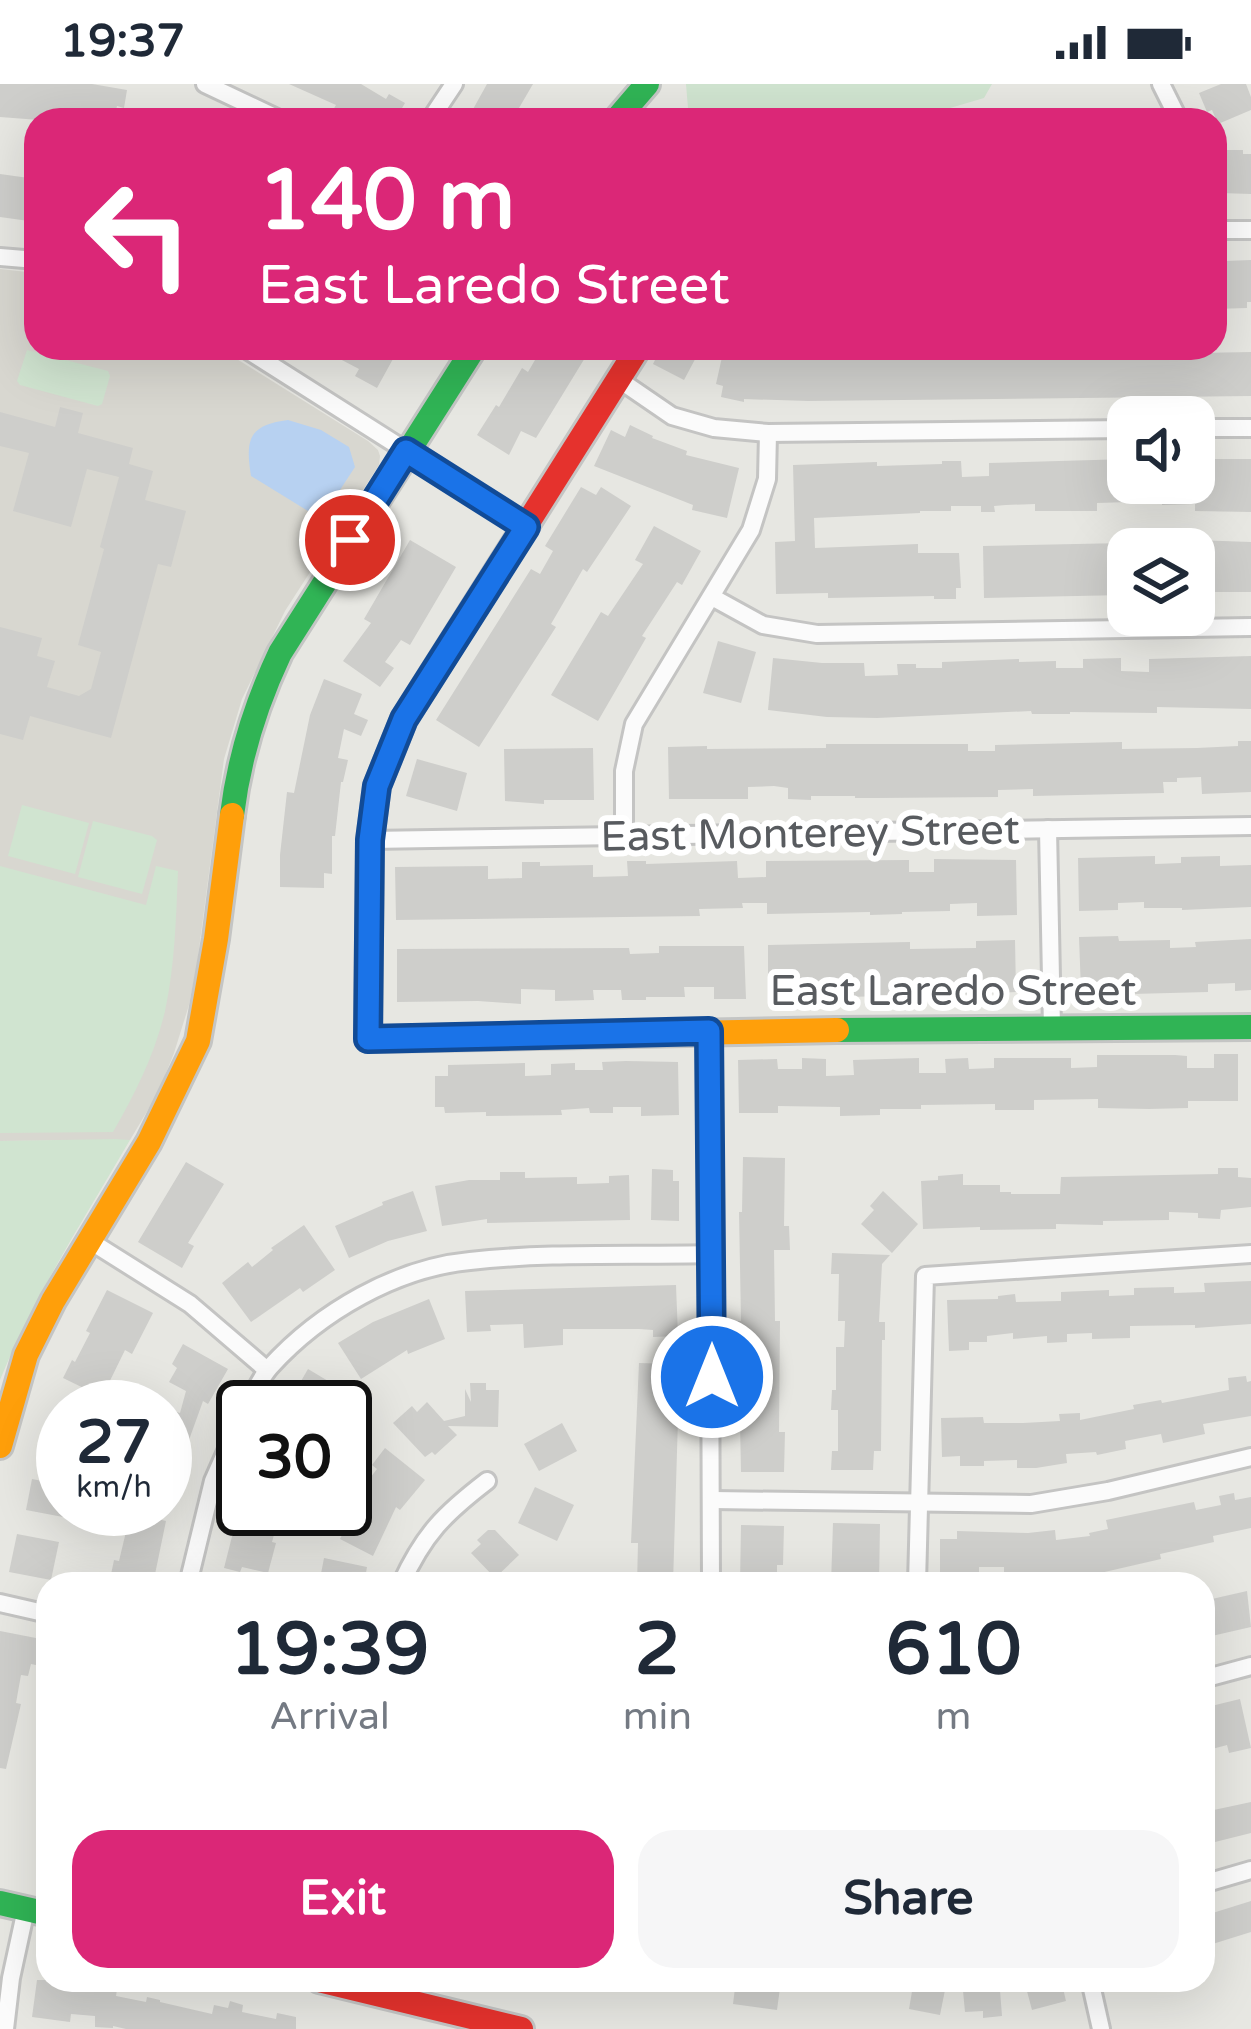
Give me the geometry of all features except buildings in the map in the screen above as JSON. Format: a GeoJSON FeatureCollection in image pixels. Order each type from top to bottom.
{"type":"FeatureCollection","features":[{"type":"Feature","properties":{"kind":"street"},"geometry":{"type":"LineString","coordinates":[[205,84],[256,108]]}},
{"type":"Feature","properties":{"kind":"street"},"geometry":{"type":"LineString","coordinates":[[626,108],[647,84]]}},
{"type":"Feature","properties":{"kind":"street"},"geometry":{"type":"LineString","coordinates":[[263,360],[526,527]]}},
{"type":"Feature","properties":{"kind":"street"},"geometry":{"type":"LineString","coordinates":[[0,1446],[26,1354],[149,1142],[198,1042],[238,766],[255,710],[290,638],[466,360]]}},
{"type":"Feature","properties":{"kind":"street"},"geometry":{"type":"LineString","coordinates":[[370,840],[377,786],[404,719],[630,360]]}},
{"type":"Feature","properties":{"kind":"street"},"geometry":{"type":"LineString","coordinates":[[618,379],[673,416],[714,428],[768,434],[1107,429]]}},
{"type":"Feature","properties":{"kind":"street"},"geometry":{"type":"LineString","coordinates":[[1215,428],[1251,428]]}},
{"type":"Feature","properties":{"kind":"street"},"geometry":{"type":"LineString","coordinates":[[624,834],[624,772],[634,724],[751,530],[767,479],[768,434]]}},
{"type":"Feature","properties":{"kind":"street"},"geometry":{"type":"LineString","coordinates":[[712,597],[763,625],[817,634],[1251,627]]}},
{"type":"Feature","properties":{"kind":"street","name":"East Monterey Street"},"geometry":{"type":"LineString","coordinates":[[370,840],[1251,826]]}},
{"type":"Feature","properties":{"kind":"street"},"geometry":{"type":"LineString","coordinates":[[1048,829],[1052,1028]]}},
{"type":"Feature","properties":{"kind":"street","name":"East Laredo Street"},"geometry":{"type":"LineString","coordinates":[[370,840],[368,1039],[1251,1027]]}},
{"type":"Feature","properties":{"kind":"street"},"geometry":{"type":"LineString","coordinates":[[709,1031],[711,1572]]}},
{"type":"Feature","properties":{"kind":"street"},"geometry":{"type":"LineString","coordinates":[[90,1241],[190,1304],[267,1370]]}},
{"type":"Feature","properties":{"kind":"street"},"geometry":{"type":"LineString","coordinates":[[262,1380],[312,1329],[358,1297],[412,1274],[467,1261],[711,1254]]}},
{"type":"Feature","properties":{"kind":"street"},"geometry":{"type":"LineString","coordinates":[[917,1572],[925,1276],[1251,1254]]}},
{"type":"Feature","properties":{"kind":"street"},"geometry":{"type":"LineString","coordinates":[[713,1500],[1031,1504],[1251,1457]]}},
{"type":"Feature","properties":{"kind":"street"},"geometry":{"type":"LineString","coordinates":[[191,1572],[216,1474]]}},
{"type":"Feature","properties":{"kind":"street"},"geometry":{"type":"LineString","coordinates":[[407,1572],[445,1514],[487,1481]]}},
{"type":"Feature","properties":{"kind":"street"},"geometry":{"type":"LineString","coordinates":[[0,1603],[36,1611]]}},
{"type":"Feature","properties":{"kind":"street"},"geometry":{"type":"LineString","coordinates":[[1215,1676],[1251,1666]]}},
{"type":"Feature","properties":{"kind":"street"},"geometry":{"type":"LineString","coordinates":[[1215,1880],[1251,1870]]}},
{"type":"Feature","properties":{"kind":"street"},"geometry":{"type":"LineString","coordinates":[[0,1903],[36,1912]]}},
{"type":"Feature","properties":{"kind":"street"},"geometry":{"type":"LineString","coordinates":[[5,2029],[11,1978],[36,1915]]}},
{"type":"Feature","properties":{"kind":"street"},"geometry":{"type":"LineString","coordinates":[[368,1992],[521,2029]]}},
{"type":"Feature","properties":{"kind":"street"},"geometry":{"type":"LineString","coordinates":[[1093,1992],[1101,2029]]}},
{"type":"Feature","properties":{"kind":"shaded area"},"geometry":{"type":"Polygon","coordinates":[[[0,269],[24,272],[24,360],[238,360],[368,441],[380,456],[379,465],[285,611],[242,699],[224,759],[189,1005],[158,1093],[130,1140],[0,1141],[0,269]]]}},
{"type":"Feature","properties":{"kind":"green space"},"geometry":{"type":"Polygon","coordinates":[[[686,84],[992,84],[984,98],[950,108],[688,108],[686,84]]]}},
{"type":"Feature","properties":{"kind":"green space"},"geometry":{"type":"Polygon","coordinates":[[[24,359],[66,360],[108,371],[110,376],[98,406],[17,381],[24,359]]]}},
{"type":"Feature","properties":{"kind":"green space"},"geometry":{"type":"Polygon","coordinates":[[[22,805],[89,823],[75,874],[8,856],[22,805]]]}},
{"type":"Feature","properties":{"kind":"green space"},"geometry":{"type":"Polygon","coordinates":[[[93,821],[157,840],[142,894],[78,877],[93,821]]]}},
{"type":"Feature","properties":{"kind":"green space"},"geometry":{"type":"Polygon","coordinates":[[[0,866],[146,905],[156,866],[178,871],[165,1011],[144,1073],[113,1132],[0,1133],[0,866]]]}},
{"type":"Feature","properties":{"kind":"green space"},"geometry":{"type":"Polygon","coordinates":[[[130,1140],[44,1288],[0,1380],[0,1141],[130,1140]]]}},
{"type":"Feature","properties":{"kind":"water"},"geometry":{"type":"Polygon","coordinates":[[[288,420],[321,430],[349,447],[355,467],[321,519],[251,476],[253,436],[265,426],[288,420]]]}},
{"type":"Feature","properties":{"kind":"traffic: fast"},"geometry":{"type":"LineString","coordinates":[[626,108],[647,84]]}},
{"type":"Feature","properties":{"kind":"traffic: fast"},"geometry":{"type":"LineString","coordinates":[[232,815],[249,732],[280,653],[466,360]]}},
{"type":"Feature","properties":{"kind":"traffic: fast"},"geometry":{"type":"LineString","coordinates":[[837,1030],[1251,1027]]}},
{"type":"Feature","properties":{"kind":"traffic: fast"},"geometry":{"type":"LineString","coordinates":[[0,1903],[36,1911]]}},
{"type":"Feature","properties":{"kind":"traffic: slow"},"geometry":{"type":"LineString","coordinates":[[0,1446],[26,1355],[53,1301],[149,1142],[198,1041],[232,815]]}},
{"type":"Feature","properties":{"kind":"traffic: slow"},"geometry":{"type":"LineString","coordinates":[[376,1039],[837,1030]]}},
{"type":"Feature","properties":{"kind":"traffic: jam"},"geometry":{"type":"LineString","coordinates":[[376,1039],[368,1039],[370,840],[377,786],[404,719],[630,360]]}},
{"type":"Feature","properties":{"kind":"traffic: jam"},"geometry":{"type":"LineString","coordinates":[[368,1992],[521,2029]]}},
{"type":"Feature","properties":{"kind":"route"},"geometry":{"type":"LineString","coordinates":[[350,540],[406,451],[526,527],[404,719],[377,786],[370,840],[368,1039],[709,1031],[712,1377]]}}]}
